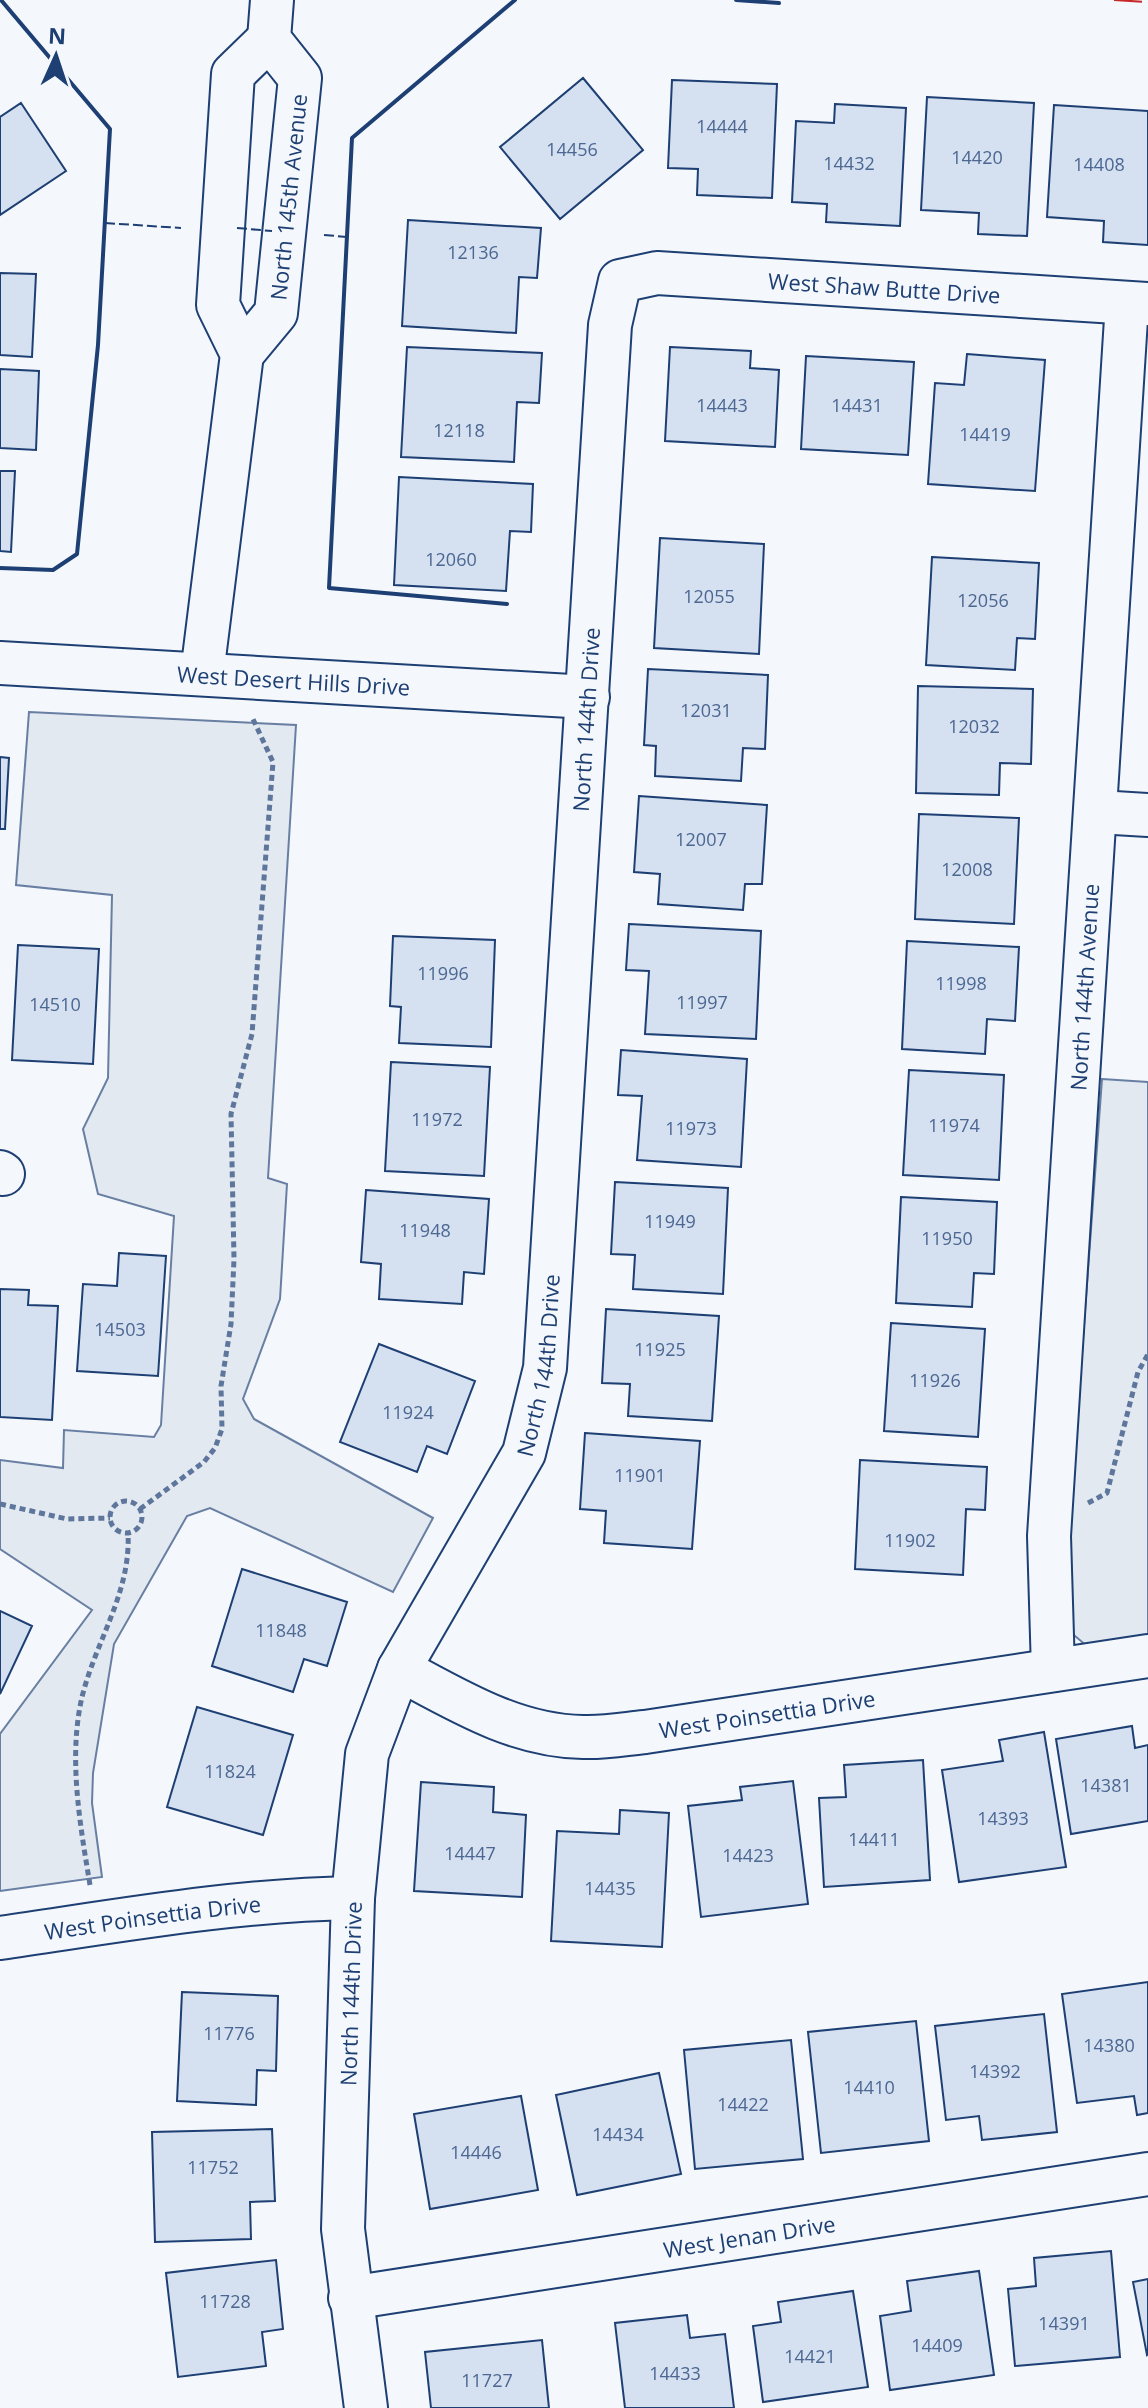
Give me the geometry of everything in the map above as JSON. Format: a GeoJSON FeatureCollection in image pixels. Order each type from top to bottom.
{"type":"FeatureCollection","features":[{"type":"Feature","properties":{"kind":"street","name":"North 145th Avenue"},"geometry":{"type":"LineString","coordinates":[[271,20],[300,78],[294,157],[276,313],[242,354],[218,305],[233,74],[271,20]]}},
{"type":"Feature","properties":{"kind":"street"},"geometry":{"type":"LineString","coordinates":[[228,152],[294,157]]}},
{"type":"Feature","properties":{"kind":"street","name":"West Shaw Butte Drive"},"geometry":{"type":"LineString","coordinates":[[620,281],[657,273],[1138,304]]}},
{"type":"Feature","properties":{"kind":"street","name":"North 144th Drive"},"geometry":{"type":"LineString","coordinates":[[366,2408],[350,2298],[343,2229],[343,2185],[353,1898],[367,1754],[399,1669],[524,1453],[545,1368],[610,325],[620,281]]}},
{"type":"Feature","properties":{"kind":"street","name":"North 144th Avenue"},"geometry":{"type":"LineString","coordinates":[[1053,1670],[1049,1536],[1098,812],[1138,304]]}},
{"type":"Feature","properties":{"kind":"street"},"geometry":{"type":"LineString","coordinates":[[202,674],[242,354]]}},
{"type":"Feature","properties":{"kind":"street","name":"West Desert Hills Drive"},"geometry":{"type":"LineString","coordinates":[[0,663],[588,697]]}},
{"type":"Feature","properties":{"kind":"street"},"geometry":{"type":"LineString","coordinates":[[1098,812],[1148,815]]}},
{"type":"Feature","properties":{"kind":"street","name":"West Poinsettia Drive"},"geometry":{"type":"LineString","coordinates":[[399,1669],[486,1715],[535,1731],[583,1737],[645,1732],[1148,1656]]}},
{"type":"Feature","properties":{"kind":"street","name":"West Poinsettia Drive"},"geometry":{"type":"LineString","coordinates":[[0,1938],[239,1903],[295,1897],[353,1898]]}},
{"type":"Feature","properties":{"kind":"street","name":"West Jenan Drive"},"geometry":{"type":"LineString","coordinates":[[350,2298],[1148,2174]]}},
{"type":"Feature","properties":{"kind":"path"},"geometry":{"type":"LineString","coordinates":[[140,1509],[204,1462],[215,1448],[222,1429],[221,1386],[231,1324],[234,1259],[231,1114],[252,1034],[273,762],[248,709]]}},
{"type":"Feature","properties":{"kind":"path"},"geometry":{"type":"LineString","coordinates":[[1087,1503],[1107,1493],[1138,1372],[1148,1354]]}},
{"type":"Feature","properties":{"kind":"path"},"geometry":{"type":"LineString","coordinates":[[121,1501],[132,1502],[140,1509],[141,1524],[128,1533],[117,1531],[110,1518],[113,1508],[121,1501]]}},
{"type":"Feature","properties":{"kind":"path"},"geometry":{"type":"LineString","coordinates":[[0,1504],[67,1519],[110,1518]]}},
{"type":"Feature","properties":{"kind":"path"},"geometry":{"type":"LineString","coordinates":[[90,1885],[75,1742],[91,1667],[122,1592],[128,1533]]}},
{"type":"Feature","properties":{"kind":"shaded area"},"geometry":{"type":"Polygon","coordinates":[[[29,712],[296,725],[268,1178],[287,1184],[280,1299],[243,1399],[254,1419],[433,1518],[393,1592],[210,1508],[187,1516],[114,1644],[93,1773],[92,1803],[102,1877],[0,1891],[0,1734],[92,1610],[0,1549],[0,1460],[63,1468],[64,1430],[154,1437],[161,1425],[174,1216],[98,1194],[83,1129],[108,1078],[112,895],[16,885],[29,712]]]}},
{"type":"Feature","properties":{"kind":"shaded area"},"geometry":{"type":"Polygon","coordinates":[[[1102,1079],[1148,1082],[1148,1638],[1088,1647],[1062,1625],[1102,1079]]]}},
{"type":"Feature","properties":{"kind":"building"},"geometry":{"type":"Polygon","coordinates":[[[583,78],[643,150],[560,219],[500,147],[583,78]]]}},
{"type":"Feature","properties":{"kind":"building"},"geometry":{"type":"Polygon","coordinates":[[[672,80],[777,84],[772,198],[697,195],[698,169],[668,168],[672,80]]]}},
{"type":"Feature","properties":{"kind":"building"},"geometry":{"type":"Polygon","coordinates":[[[927,97],[1034,103],[1027,236],[978,234],[979,213],[921,210],[927,97]]]}},
{"type":"Feature","properties":{"kind":"building"},"geometry":{"type":"Polygon","coordinates":[[[21,103],[66,171],[0,215],[0,117],[21,103]]]}},
{"type":"Feature","properties":{"kind":"building"},"geometry":{"type":"Polygon","coordinates":[[[835,104],[906,108],[900,226],[826,222],[827,204],[792,202],[796,121],[834,123],[835,104]]]}},
{"type":"Feature","properties":{"kind":"building"},"geometry":{"type":"Polygon","coordinates":[[[1054,105],[1148,111],[1148,245],[1103,242],[1104,221],[1047,217],[1054,105]]]}},
{"type":"Feature","properties":{"kind":"building"},"geometry":{"type":"Polygon","coordinates":[[[408,220],[541,228],[537,278],[519,277],[516,333],[402,326],[408,220]]]}},
{"type":"Feature","properties":{"kind":"building"},"geometry":{"type":"Polygon","coordinates":[[[0,273],[36,274],[32,357],[0,355],[0,273]]]}},
{"type":"Feature","properties":{"kind":"building"},"geometry":{"type":"Polygon","coordinates":[[[407,347],[542,353],[539,403],[517,402],[514,462],[401,457],[407,347]]]}},
{"type":"Feature","properties":{"kind":"building"},"geometry":{"type":"Polygon","coordinates":[[[670,347],[751,351],[750,368],[779,370],[775,447],[665,441],[670,347]]]}},
{"type":"Feature","properties":{"kind":"building"},"geometry":{"type":"Polygon","coordinates":[[[967,354],[1045,360],[1035,491],[928,484],[935,383],[964,385],[967,354]]]}},
{"type":"Feature","properties":{"kind":"building"},"geometry":{"type":"Polygon","coordinates":[[[806,356],[914,362],[908,455],[801,449],[806,356]]]}},
{"type":"Feature","properties":{"kind":"building"},"geometry":{"type":"Polygon","coordinates":[[[0,369],[39,371],[36,450],[0,448],[0,369]]]}},
{"type":"Feature","properties":{"kind":"building"},"geometry":{"type":"Polygon","coordinates":[[[0,471],[15,471],[11,552],[0,551],[0,471]]]}},
{"type":"Feature","properties":{"kind":"building"},"geometry":{"type":"Polygon","coordinates":[[[399,477],[533,484],[531,532],[510,531],[506,591],[394,585],[399,477]]]}},
{"type":"Feature","properties":{"kind":"building"},"geometry":{"type":"Polygon","coordinates":[[[660,538],[764,544],[759,654],[654,648],[660,538]]]}},
{"type":"Feature","properties":{"kind":"building"},"geometry":{"type":"Polygon","coordinates":[[[932,557],[1039,563],[1035,639],[1017,638],[1015,670],[926,665],[932,557]]]}},
{"type":"Feature","properties":{"kind":"building"},"geometry":{"type":"Polygon","coordinates":[[[648,669],[768,675],[765,749],[743,748],[741,781],[655,776],[656,746],[644,745],[648,669]]]}},
{"type":"Feature","properties":{"kind":"building"},"geometry":{"type":"Polygon","coordinates":[[[918,686],[1033,689],[1031,764],[1000,763],[999,795],[916,793],[918,686]]]}},
{"type":"Feature","properties":{"kind":"building"},"geometry":{"type":"Polygon","coordinates":[[[0,757],[9,758],[5,829],[0,829],[0,757]]]}},
{"type":"Feature","properties":{"kind":"building"},"geometry":{"type":"Polygon","coordinates":[[[639,796],[767,805],[762,884],[745,884],[743,910],[658,904],[660,874],[634,872],[639,796]]]}},
{"type":"Feature","properties":{"kind":"building"},"geometry":{"type":"Polygon","coordinates":[[[919,814],[1019,818],[1014,924],[915,919],[919,814]]]}},
{"type":"Feature","properties":{"kind":"building"},"geometry":{"type":"Polygon","coordinates":[[[629,924],[761,931],[756,1039],[645,1034],[649,971],[626,970],[629,924]]]}},
{"type":"Feature","properties":{"kind":"building"},"geometry":{"type":"Polygon","coordinates":[[[393,936],[495,940],[491,1047],[399,1043],[401,1007],[390,1006],[393,936]]]}},
{"type":"Feature","properties":{"kind":"building"},"geometry":{"type":"Polygon","coordinates":[[[907,941],[1019,947],[1015,1021],[987,1019],[985,1054],[902,1049],[907,941]]]}},
{"type":"Feature","properties":{"kind":"building"},"geometry":{"type":"Polygon","coordinates":[[[18,945],[99,949],[93,1064],[12,1060],[18,945]]]}},
{"type":"Feature","properties":{"kind":"building"},"geometry":{"type":"Polygon","coordinates":[[[621,1050],[747,1059],[741,1167],[637,1160],[642,1096],[618,1095],[621,1050]]]}},
{"type":"Feature","properties":{"kind":"building"},"geometry":{"type":"Polygon","coordinates":[[[391,1062],[490,1067],[484,1176],[385,1171],[391,1062]]]}},
{"type":"Feature","properties":{"kind":"building"},"geometry":{"type":"Polygon","coordinates":[[[909,1070],[1004,1075],[999,1180],[903,1175],[909,1070]]]}},
{"type":"Feature","properties":{"kind":"building"},"geometry":{"type":"Polygon","coordinates":[[[615,1182],[728,1188],[723,1294],[633,1289],[635,1255],[611,1254],[615,1182]]]}},
{"type":"Feature","properties":{"kind":"building"},"geometry":{"type":"Polygon","coordinates":[[[366,1190],[489,1199],[484,1274],[464,1272],[462,1304],[379,1299],[381,1264],[361,1262],[366,1190]]]}},
{"type":"Feature","properties":{"kind":"building"},"geometry":{"type":"Polygon","coordinates":[[[901,1197],[997,1202],[994,1274],[974,1273],[972,1307],[896,1303],[901,1197]]]}},
{"type":"Feature","properties":{"kind":"building"},"geometry":{"type":"Polygon","coordinates":[[[119,1253],[166,1256],[158,1376],[77,1371],[83,1284],[117,1286],[119,1253]]]}},
{"type":"Feature","properties":{"kind":"building"},"geometry":{"type":"Polygon","coordinates":[[[0,1289],[29,1290],[28,1305],[58,1306],[52,1420],[0,1417],[0,1289]]]}},
{"type":"Feature","properties":{"kind":"building"},"geometry":{"type":"Polygon","coordinates":[[[606,1309],[719,1316],[712,1421],[628,1416],[630,1384],[602,1383],[606,1309]]]}},
{"type":"Feature","properties":{"kind":"building"},"geometry":{"type":"Polygon","coordinates":[[[891,1323],[985,1329],[978,1437],[884,1431],[891,1323]]]}},
{"type":"Feature","properties":{"kind":"building"},"geometry":{"type":"Polygon","coordinates":[[[379,1344],[475,1381],[447,1454],[427,1446],[417,1472],[340,1442],[379,1344]]]}},
{"type":"Feature","properties":{"kind":"building"},"geometry":{"type":"Polygon","coordinates":[[[585,1433],[700,1441],[692,1549],[604,1543],[606,1511],[580,1509],[585,1433]]]}},
{"type":"Feature","properties":{"kind":"building"},"geometry":{"type":"Polygon","coordinates":[[[860,1460],[987,1467],[985,1510],[966,1509],[963,1575],[855,1569],[860,1460]]]}},
{"type":"Feature","properties":{"kind":"building"},"geometry":{"type":"Polygon","coordinates":[[[242,1569],[347,1602],[327,1666],[304,1659],[293,1692],[212,1666],[242,1569]]]}},
{"type":"Feature","properties":{"kind":"building"},"geometry":{"type":"Polygon","coordinates":[[[0,1611],[32,1626],[0,1694],[0,1611]]]}},
{"type":"Feature","properties":{"kind":"building"},"geometry":{"type":"Polygon","coordinates":[[[197,1707],[293,1735],[263,1835],[167,1807],[197,1707]]]}},
{"type":"Feature","properties":{"kind":"building"},"geometry":{"type":"Polygon","coordinates":[[[1132,1726],[1135,1748],[1148,1745],[1148,1821],[1071,1834],[1056,1739],[1132,1726]]]}},
{"type":"Feature","properties":{"kind":"building"},"geometry":{"type":"Polygon","coordinates":[[[1044,1732],[1066,1867],[959,1882],[942,1770],[1003,1761],[999,1740],[1044,1732]]]}},
{"type":"Feature","properties":{"kind":"building"},"geometry":{"type":"Polygon","coordinates":[[[923,1760],[930,1880],[824,1887],[819,1798],[846,1797],[844,1765],[923,1760]]]}},
{"type":"Feature","properties":{"kind":"building"},"geometry":{"type":"Polygon","coordinates":[[[793,1781],[808,1904],[701,1917],[688,1806],[742,1800],[740,1787],[793,1781]]]}},
{"type":"Feature","properties":{"kind":"building"},"geometry":{"type":"Polygon","coordinates":[[[421,1782],[494,1787],[493,1812],[526,1815],[522,1897],[414,1891],[421,1782]]]}},
{"type":"Feature","properties":{"kind":"building"},"geometry":{"type":"Polygon","coordinates":[[[620,1810],[669,1813],[662,1947],[551,1941],[557,1831],[619,1834],[620,1810]]]}},
{"type":"Feature","properties":{"kind":"building"},"geometry":{"type":"Polygon","coordinates":[[[1148,1982],[1148,2113],[1137,2115],[1134,2096],[1077,2103],[1062,1994],[1148,1982]]]}},
{"type":"Feature","properties":{"kind":"building"},"geometry":{"type":"Polygon","coordinates":[[[182,1992],[278,1996],[276,2071],[257,2070],[256,2105],[177,2101],[182,1992]]]}},
{"type":"Feature","properties":{"kind":"building"},"geometry":{"type":"Polygon","coordinates":[[[1044,2014],[1057,2132],[982,2140],[979,2116],[946,2120],[935,2026],[1044,2014]]]}},
{"type":"Feature","properties":{"kind":"building"},"geometry":{"type":"Polygon","coordinates":[[[916,2021],[929,2141],[821,2153],[808,2032],[916,2021]]]}},
{"type":"Feature","properties":{"kind":"building"},"geometry":{"type":"Polygon","coordinates":[[[791,2040],[803,2159],[695,2169],[684,2050],[791,2040]]]}},
{"type":"Feature","properties":{"kind":"building"},"geometry":{"type":"Polygon","coordinates":[[[659,2073],[681,2174],[577,2195],[556,2095],[659,2073]]]}},
{"type":"Feature","properties":{"kind":"building"},"geometry":{"type":"Polygon","coordinates":[[[521,2096],[538,2190],[430,2209],[414,2114],[521,2096]]]}},
{"type":"Feature","properties":{"kind":"building"},"geometry":{"type":"Polygon","coordinates":[[[272,2129],[275,2201],[250,2202],[251,2239],[155,2242],[152,2132],[272,2129]]]}},
{"type":"Feature","properties":{"kind":"building"},"geometry":{"type":"Polygon","coordinates":[[[1111,2251],[1120,2357],[1015,2366],[1008,2289],[1036,2286],[1034,2258],[1111,2251]]]}},
{"type":"Feature","properties":{"kind":"building"},"geometry":{"type":"Polygon","coordinates":[[[276,2260],[283,2329],[262,2332],[266,2366],[178,2377],[166,2273],[276,2260]]]}},
{"type":"Feature","properties":{"kind":"building"},"geometry":{"type":"Polygon","coordinates":[[[979,2271],[994,2375],[890,2390],[880,2316],[911,2311],[907,2281],[979,2271]]]}},
{"type":"Feature","properties":{"kind":"building"},"geometry":{"type":"Polygon","coordinates":[[[1148,2279],[1148,2354],[1147,2355],[1133,2282],[1148,2279]]]}},
{"type":"Feature","properties":{"kind":"building"},"geometry":{"type":"Polygon","coordinates":[[[853,2291],[868,2387],[763,2402],[753,2326],[781,2322],[778,2302],[853,2291]]]}},
{"type":"Feature","properties":{"kind":"building"},"geometry":{"type":"Polygon","coordinates":[[[687,2315],[690,2338],[725,2334],[734,2408],[625,2408],[615,2323],[687,2315]]]}},
{"type":"Feature","properties":{"kind":"building"},"geometry":{"type":"Polygon","coordinates":[[[542,2340],[549,2408],[431,2408],[425,2352],[542,2340]]]}},
{"type":"Feature","properties":{"kind":"fence"},"geometry":{"type":"LineString","coordinates":[[105,223],[181,228]]}},
{"type":"Feature","properties":{"kind":"fence"},"geometry":{"type":"LineString","coordinates":[[237,228],[272,231]]}},
{"type":"Feature","properties":{"kind":"fence"},"geometry":{"type":"LineString","coordinates":[[324,235],[347,237]]}},
{"type":"Feature","properties":{"kind":"wall"},"geometry":{"type":"LineString","coordinates":[[0,568],[53,570],[77,554],[98,345],[110,129],[1,0]]}},
{"type":"Feature","properties":{"kind":"wall"},"geometry":{"type":"LineString","coordinates":[[507,604],[329,588],[352,138],[515,0]]}},
{"type":"Feature","properties":{"kind":"wall"},"geometry":{"type":"LineString","coordinates":[[736,0],[779,3]]}},
{"type":"Feature","properties":{"kind":"power"},"geometry":{"type":"LineString","coordinates":[[1114,0],[1148,2]]}}]}
